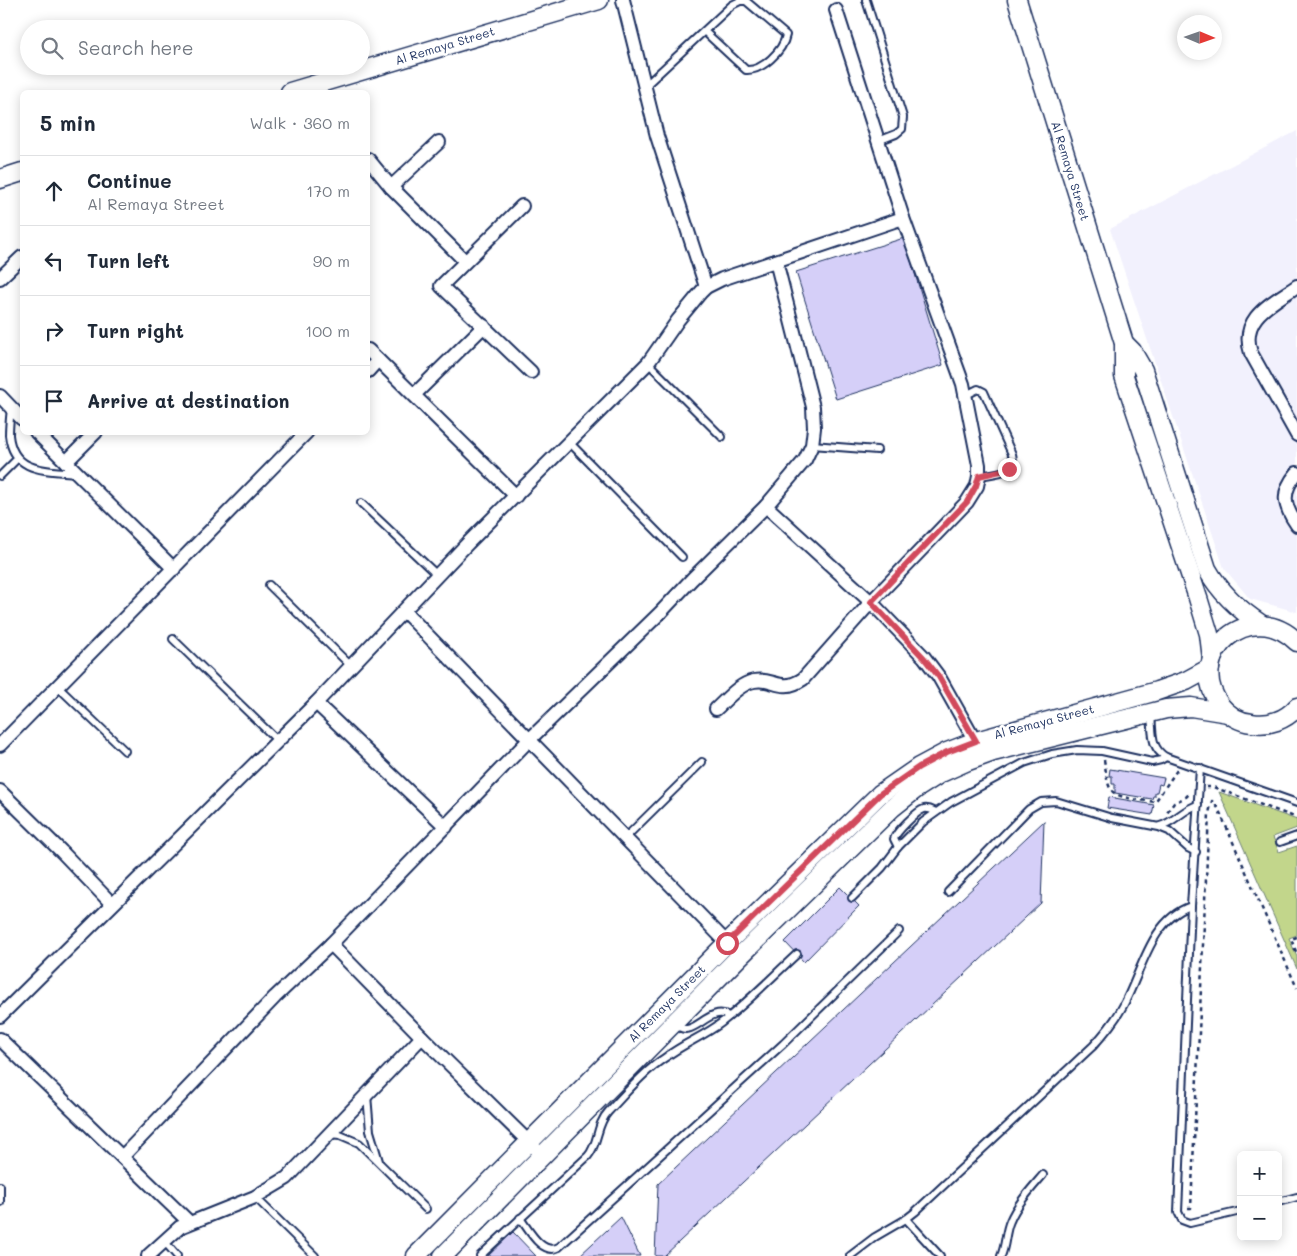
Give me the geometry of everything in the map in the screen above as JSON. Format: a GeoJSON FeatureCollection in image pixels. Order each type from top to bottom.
{"type":"FeatureCollection","features":[{"type":"Feature","properties":{"kind":"street","name":"Al Remaya Street"},"geometry":{"type":"LineString","coordinates":[[370,68],[599,0]]}},
{"type":"Feature","properties":{"kind":"street"},"geometry":{"type":"LineString","coordinates":[[623,0],[657,136],[706,286]]}},
{"type":"Feature","properties":{"kind":"street","name":"Al Remaya Street"},"geometry":{"type":"LineString","coordinates":[[443,1256],[740,956],[904,798],[979,748],[1157,692],[1186,681],[1211,664],[1208,634],[1198,598],[1124,376],[1124,343],[1017,0]]}},
{"type":"Feature","properties":{"kind":"street"},"geometry":{"type":"LineString","coordinates":[[716,709],[748,683],[756,680],[784,686],[794,685],[803,679],[871,602],[967,502],[979,476],[978,458],[966,395],[955,359],[903,218],[836,10]]}},
{"type":"Feature","properties":{"kind":"street","name":"Al Remaya Street"},"geometry":{"type":"LineString","coordinates":[[297,90],[347,75]]}},
{"type":"Feature","properties":{"kind":"street"},"geometry":{"type":"LineString","coordinates":[[391,187],[438,142]]}},
{"type":"Feature","properties":{"kind":"street"},"geometry":{"type":"LineString","coordinates":[[370,161],[391,187],[465,261]]}},
{"type":"Feature","properties":{"kind":"street"},"geometry":{"type":"LineString","coordinates":[[0,179],[20,173]]}},
{"type":"Feature","properties":{"kind":"street"},"geometry":{"type":"LineString","coordinates":[[522,206],[441,286],[531,372]]}},
{"type":"Feature","properties":{"kind":"street"},"geometry":{"type":"LineString","coordinates":[[0,1016],[316,703],[437,575],[648,363],[678,320],[706,286],[903,218]]}},
{"type":"Feature","properties":{"kind":"street"},"geometry":{"type":"LineString","coordinates":[[0,278],[20,259]]}},
{"type":"Feature","properties":{"kind":"street"},"geometry":{"type":"LineString","coordinates":[[122,1157],[261,1011],[331,944],[529,740],[660,613],[766,506],[805,460],[812,445],[814,428],[813,407],[776,261]]}},
{"type":"Feature","properties":{"kind":"street"},"geometry":{"type":"LineString","coordinates":[[1297,286],[1258,314],[1250,326],[1248,340],[1251,353],[1297,435]]}},
{"type":"Feature","properties":{"kind":"street"},"geometry":{"type":"LineString","coordinates":[[414,395],[484,326]]}},
{"type":"Feature","properties":{"kind":"street","name":"Al Remaya Street"},"geometry":{"type":"LineString","coordinates":[[1124,343],[1138,358],[1143,370],[1208,569],[1214,581],[1236,606],[1261,624],[1277,628],[1297,642]]}},
{"type":"Feature","properties":{"kind":"street"},"geometry":{"type":"LineString","coordinates":[[370,352],[516,496]]}},
{"type":"Feature","properties":{"kind":"street"},"geometry":{"type":"LineString","coordinates":[[370,368],[378,360]]}},
{"type":"Feature","properties":{"kind":"street"},"geometry":{"type":"LineString","coordinates":[[0,396],[20,417]]}},
{"type":"Feature","properties":{"kind":"street"},"geometry":{"type":"LineString","coordinates":[[39,435],[174,569]]}},
{"type":"Feature","properties":{"kind":"street"},"geometry":{"type":"LineString","coordinates":[[66,462],[93,435]]}},
{"type":"Feature","properties":{"kind":"street"},"geometry":{"type":"LineString","coordinates":[[0,745],[304,435]]}},
{"type":"Feature","properties":{"kind":"street"},"geometry":{"type":"LineString","coordinates":[[1297,473],[1288,484],[1285,495],[1287,507],[1297,525]]}},
{"type":"Feature","properties":{"kind":"street"},"geometry":{"type":"LineString","coordinates":[[766,506],[871,602],[924,658],[939,677],[979,748]]}},
{"type":"Feature","properties":{"kind":"street"},"geometry":{"type":"LineString","coordinates":[[404,611],[740,956]]}},
{"type":"Feature","properties":{"kind":"street"},"geometry":{"type":"LineString","coordinates":[[1228,713],[1222,707],[1211,685],[1211,664],[1216,651],[1227,636],[1243,627],[1261,624]]}},
{"type":"Feature","properties":{"kind":"street"},"geometry":{"type":"LineString","coordinates":[[316,703],[446,827]]}},
{"type":"Feature","properties":{"kind":"street","name":"Al Remaya Street"},"geometry":{"type":"LineString","coordinates":[[416,1256],[727,943],[880,794],[919,767],[947,752],[979,748],[1150,712],[1191,707],[1203,708],[1228,713],[1242,721],[1257,724],[1273,722],[1294,715]]}},
{"type":"Feature","properties":{"kind":"street"},"geometry":{"type":"LineString","coordinates":[[0,791],[112,904]]}},
{"type":"Feature","properties":{"kind":"street"},"geometry":{"type":"LineString","coordinates":[[331,944],[543,1156]]}},
{"type":"Feature","properties":{"kind":"street"},"geometry":{"type":"LineString","coordinates":[[148,1256],[180,1227],[255,1197],[287,1178],[422,1037]]}},
{"type":"Feature","properties":{"kind":"street"},"geometry":{"type":"LineString","coordinates":[[0,1039],[189,1222]]}},
{"type":"Feature","properties":{"kind":"lane"},"geometry":{"type":"LineString","coordinates":[[645,86],[704,31],[732,5],[740,1],[746,0],[786,36],[784,43],[762,67],[746,70],[704,31]]}},
{"type":"Feature","properties":{"kind":"lane"},"geometry":{"type":"LineString","coordinates":[[866,0],[903,117],[902,129],[896,134],[878,141]]}},
{"type":"Feature","properties":{"kind":"lane"},"geometry":{"type":"LineString","coordinates":[[648,363],[722,437]]}},
{"type":"Feature","properties":{"kind":"lane"},"geometry":{"type":"LineString","coordinates":[[966,395],[978,389],[984,392],[1014,461],[1009,469],[979,476]]}},
{"type":"Feature","properties":{"kind":"lane"},"geometry":{"type":"LineString","coordinates":[[11,407],[9,434],[12,448],[18,459],[28,466],[38,469],[77,473]]}},
{"type":"Feature","properties":{"kind":"lane"},"geometry":{"type":"LineString","coordinates":[[569,442],[682,557]]}},
{"type":"Feature","properties":{"kind":"lane"},"geometry":{"type":"LineString","coordinates":[[812,445],[877,450]]}},
{"type":"Feature","properties":{"kind":"lane"},"geometry":{"type":"LineString","coordinates":[[0,476],[18,459]]}},
{"type":"Feature","properties":{"kind":"lane"},"geometry":{"type":"LineString","coordinates":[[361,503],[437,575]]}},
{"type":"Feature","properties":{"kind":"lane"},"geometry":{"type":"LineString","coordinates":[[269,585],[351,666]]}},
{"type":"Feature","properties":{"kind":"lane"},"geometry":{"type":"LineString","coordinates":[[173,639],[278,741]]}},
{"type":"Feature","properties":{"kind":"lane"},"geometry":{"type":"LineString","coordinates":[[58,687],[125,751]]}},
{"type":"Feature","properties":{"kind":"lane"},"geometry":{"type":"LineString","coordinates":[[1150,712],[1154,745],[1158,752],[1166,757],[1297,803]]}},
{"type":"Feature","properties":{"kind":"lane"},"geometry":{"type":"LineString","coordinates":[[852,898],[923,822],[936,812],[994,778],[1031,760],[1065,751],[1102,751],[1152,762],[1166,757]]}},
{"type":"Feature","properties":{"kind":"lane"},"geometry":{"type":"LineString","coordinates":[[624,838],[702,762]]}},
{"type":"Feature","properties":{"kind":"lane"},"geometry":{"type":"LineString","coordinates":[[1200,768],[1178,1212],[1182,1220],[1190,1223],[1237,1212]]}},
{"type":"Feature","properties":{"kind":"lane"},"geometry":{"type":"LineString","coordinates":[[948,892],[1029,809],[1041,802],[1060,801],[1112,818],[1160,827],[1170,831],[1188,848],[1196,852]]}},
{"type":"Feature","properties":{"kind":"lane"},"geometry":{"type":"LineString","coordinates":[[1160,827],[1198,805]]}},
{"type":"Feature","properties":{"kind":"lane"},"geometry":{"type":"LineString","coordinates":[[898,847],[894,839],[896,833],[921,810],[929,809],[936,812]]}},
{"type":"Feature","properties":{"kind":"lane"},"geometry":{"type":"LineString","coordinates":[[1280,842],[1297,836]]}},
{"type":"Feature","properties":{"kind":"lane"},"geometry":{"type":"LineString","coordinates":[[850,1256],[875,1237],[906,1219],[1101,1037],[1123,1007],[1153,940],[1174,915],[1192,906]]}},
{"type":"Feature","properties":{"kind":"lane"},"geometry":{"type":"LineString","coordinates":[[520,1218],[544,1248],[552,1250],[559,1247],[782,1044],[899,932]]}},
{"type":"Feature","properties":{"kind":"lane"},"geometry":{"type":"LineString","coordinates":[[480,1256],[588,1156],[593,1150],[598,1128],[604,1116],[653,1066],[719,1024],[796,954]]}},
{"type":"Feature","properties":{"kind":"lane"},"geometry":{"type":"LineString","coordinates":[[674,1024],[679,1028],[689,1029],[716,1013],[723,1013],[729,1016]]}},
{"type":"Feature","properties":{"kind":"lane"},"geometry":{"type":"LineString","coordinates":[[367,1095],[370,1131],[381,1165]]}},
{"type":"Feature","properties":{"kind":"lane"},"geometry":{"type":"LineString","coordinates":[[329,1134],[340,1135],[359,1143],[426,1209]]}},
{"type":"Feature","properties":{"kind":"lane"},"geometry":{"type":"LineString","coordinates":[[1001,1256],[1013,1214],[1043,1175]]}},
{"type":"Feature","properties":{"kind":"lane"},"geometry":{"type":"LineString","coordinates":[[0,1186],[0,1202]]}},
{"type":"Feature","properties":{"kind":"lane"},"geometry":{"type":"LineString","coordinates":[[255,1197],[315,1256]]}},
{"type":"Feature","properties":{"kind":"lane"},"geometry":{"type":"LineString","coordinates":[[1282,1201],[1297,1197]]}},
{"type":"Feature","properties":{"kind":"lane"},"geometry":{"type":"LineString","coordinates":[[906,1219],[940,1256]]}},
{"type":"Feature","properties":{"kind":"lane"},"geometry":{"type":"LineString","coordinates":[[164,1241],[177,1256]]}},
{"type":"Feature","properties":{"kind":"path"},"geometry":{"type":"LineString","coordinates":[[1102,751],[1110,788],[1113,793],[1155,802],[1182,762]]}},
{"type":"Feature","properties":{"kind":"path"},"geometry":{"type":"LineString","coordinates":[[1178,1208],[1191,1208],[1209,812],[1212,801],[1218,808],[1297,988]]}},
{"type":"Feature","properties":{"kind":"path"},"geometry":{"type":"LineString","coordinates":[[1297,937],[1291,940],[1297,953]]}},
{"type":"Feature","properties":{"kind":"shaded area"},"geometry":{"type":"Polygon","coordinates":[[[1297,131],[1297,612],[1250,599],[1224,568],[1110,229],[1297,131]]]}},
{"type":"Feature","properties":{"kind":"green space"},"geometry":{"type":"Polygon","coordinates":[[[1219,792],[1297,820],[1297,828],[1273,837],[1279,852],[1297,846],[1297,935],[1289,938],[1297,957],[1297,969],[1219,792]]]}},
{"type":"Feature","properties":{"kind":"building"},"geometry":{"type":"Polygon","coordinates":[[[904,238],[943,365],[836,399],[796,272],[904,238]]]}},
{"type":"Feature","properties":{"kind":"building"},"geometry":{"type":"Polygon","coordinates":[[[1110,769],[1164,778],[1162,785],[1159,784],[1157,792],[1155,792],[1155,796],[1152,799],[1115,793],[1115,784],[1112,784],[1112,776],[1109,776],[1110,769]]]}},
{"type":"Feature","properties":{"kind":"building"},"geometry":{"type":"Polygon","coordinates":[[[1109,797],[1154,805],[1152,815],[1107,808],[1109,797]]]}},
{"type":"Feature","properties":{"kind":"building"},"geometry":{"type":"Polygon","coordinates":[[[1044,821],[1041,903],[664,1256],[655,1256],[658,1184],[1044,821]]]}},
{"type":"Feature","properties":{"kind":"building"},"geometry":{"type":"Polygon","coordinates":[[[840,887],[859,906],[804,962],[785,942],[840,887]]]}},
{"type":"Feature","properties":{"kind":"building"},"geometry":{"type":"Polygon","coordinates":[[[621,1217],[640,1256],[579,1256],[621,1217]]]}},
{"type":"Feature","properties":{"kind":"building"},"geometry":{"type":"Polygon","coordinates":[[[513,1232],[536,1256],[488,1256],[513,1232]]]}},
{"type":"Feature","properties":{"kind":"route"},"geometry":{"type":"LineString","coordinates":[[727,943],[880,794],[919,767],[947,752],[976,741],[939,677],[924,658],[871,602],[967,502],[972,496],[979,476],[1009,469]]}}]}
